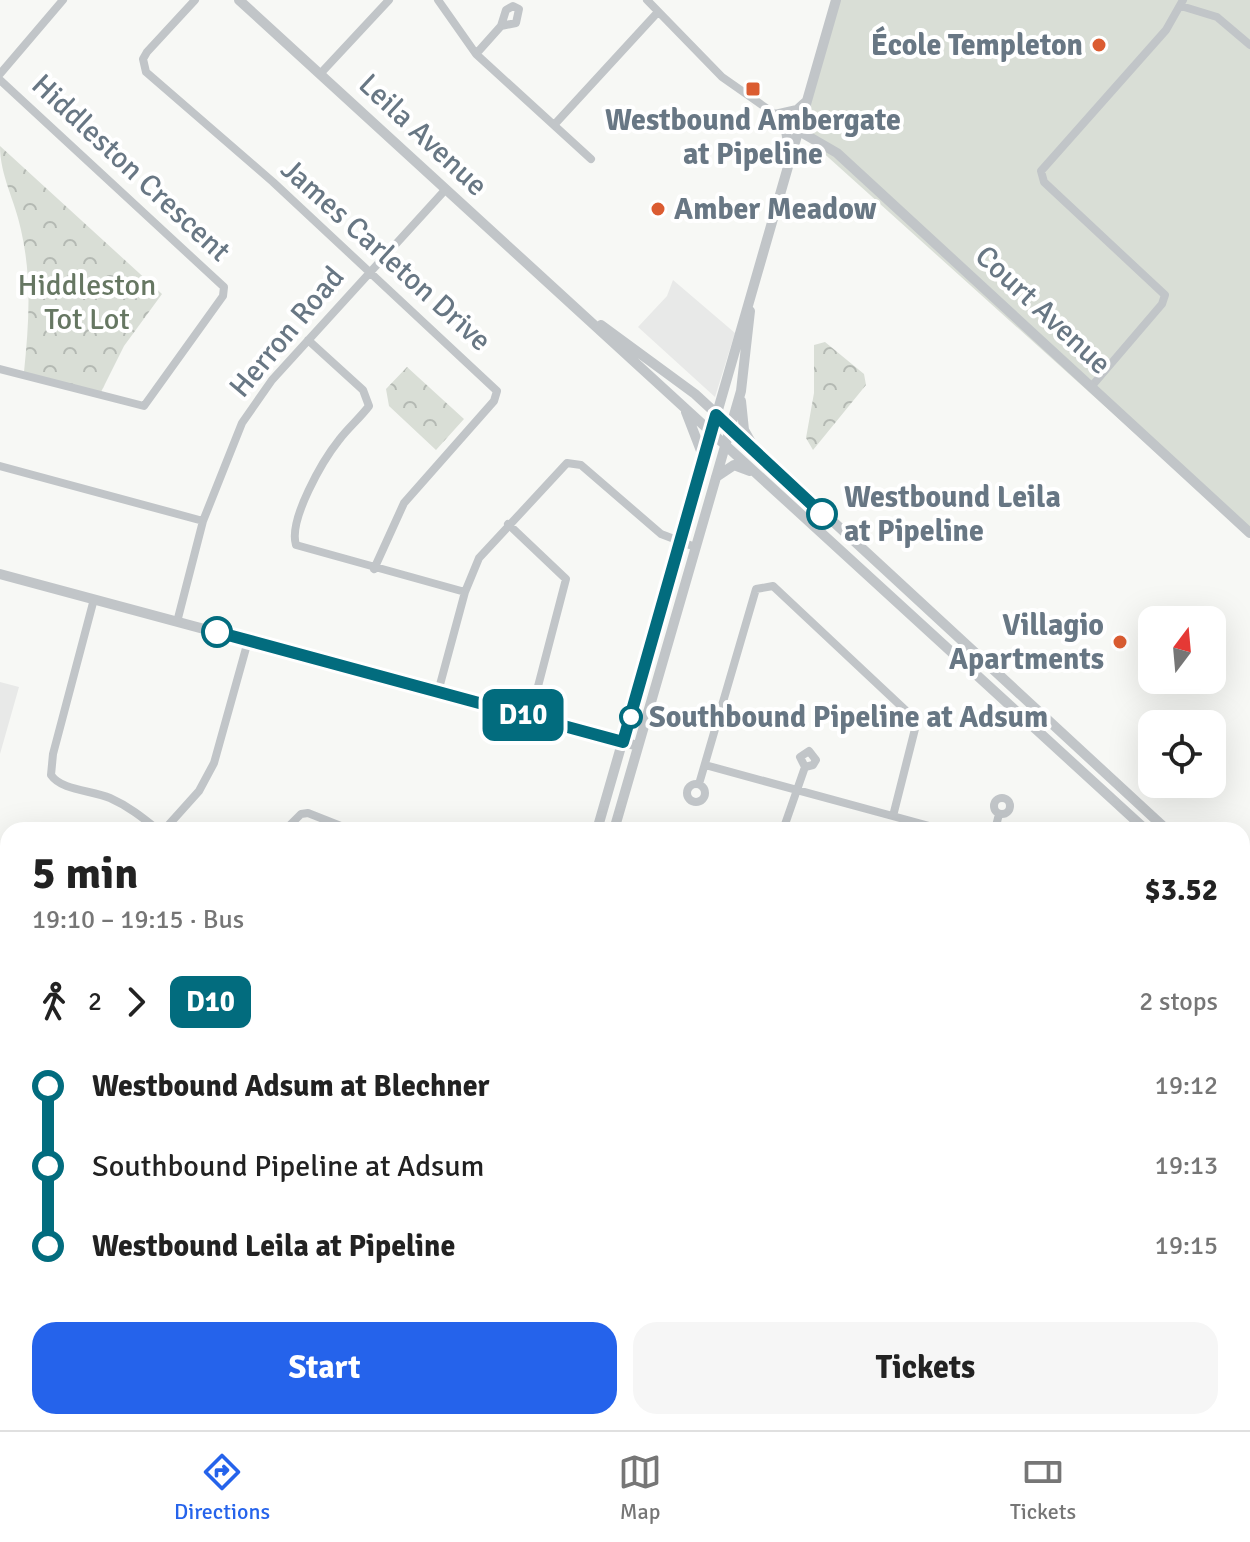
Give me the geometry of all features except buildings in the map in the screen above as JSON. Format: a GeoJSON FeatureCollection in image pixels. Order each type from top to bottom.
{"type":"FeatureCollection","features":[{"type":"Feature","properties":{"kind":"street"},"geometry":{"type":"LineString","coordinates":[[0,74],[63,0]]}},
{"type":"Feature","properties":{"kind":"street","name":"James Carleton Drive"},"geometry":{"type":"LineString","coordinates":[[195,0],[147,52],[143,59],[146,72],[370,271],[497,391],[494,401],[404,503],[374,569]]}},
{"type":"Feature","properties":{"kind":"street","name":"Leila Avenue"},"geometry":{"type":"LineString","coordinates":[[239,0],[1137,822]]}},
{"type":"Feature","properties":{"kind":"street"},"geometry":{"type":"LineString","coordinates":[[320,74],[389,0]]}},
{"type":"Feature","properties":{"kind":"street"},"geometry":{"type":"LineString","coordinates":[[438,0],[476,54],[591,159]]}},
{"type":"Feature","properties":{"kind":"street"},"geometry":{"type":"LineString","coordinates":[[647,0],[722,77],[799,131]]}},
{"type":"Feature","properties":{"kind":"street"},"geometry":{"type":"LineString","coordinates":[[599,822],[836,0]]}},
{"type":"Feature","properties":{"kind":"street"},"geometry":{"type":"LineString","coordinates":[[1091,387],[1162,304],[1165,295],[1044,182],[1041,171],[1166,30],[1182,3],[1217,17],[1250,45]]}},
{"type":"Feature","properties":{"kind":"street"},"geometry":{"type":"LineString","coordinates":[[554,125],[657,13]]}},
{"type":"Feature","properties":{"kind":"street"},"geometry":{"type":"LineString","coordinates":[[476,54],[501,26]]}},
{"type":"Feature","properties":{"kind":"street","name":"Hiddleston Crescent"},"geometry":{"type":"LineString","coordinates":[[0,80],[224,287],[223,296],[144,406],[0,369]]}},
{"type":"Feature","properties":{"kind":"street"},"geometry":{"type":"LineString","coordinates":[[775,115],[797,110],[807,101]]}},
{"type":"Feature","properties":{"kind":"street"},"geometry":{"type":"LineString","coordinates":[[775,115],[786,131],[791,156]]}},
{"type":"Feature","properties":{"kind":"street","name":"Court Avenue"},"geometry":{"type":"LineString","coordinates":[[799,131],[837,153],[1250,533]]}},
{"type":"Feature","properties":{"kind":"street","name":"Herron Road"},"geometry":{"type":"LineString","coordinates":[[177,622],[203,521],[242,423],[272,380],[446,189]]}},
{"type":"Feature","properties":{"kind":"street"},"geometry":{"type":"LineString","coordinates":[[752,295],[741,391],[743,428],[757,454]]}},
{"type":"Feature","properties":{"kind":"street","name":"Leila Avenue"},"geometry":{"type":"LineString","coordinates":[[573,306],[675,377],[1158,822]]}},
{"type":"Feature","properties":{"kind":"street"},"geometry":{"type":"LineString","coordinates":[[308,340],[363,390],[369,406],[338,441],[311,486],[294,538],[299,548],[465,592]]}},
{"type":"Feature","properties":{"kind":"street"},"geometry":{"type":"LineString","coordinates":[[616,822],[741,391]]}},
{"type":"Feature","properties":{"kind":"street"},"geometry":{"type":"LineString","coordinates":[[683,406],[695,428],[703,458]]}},
{"type":"Feature","properties":{"kind":"street"},"geometry":{"type":"LineString","coordinates":[[438,692],[465,592],[479,558],[567,463],[576,462],[639,516],[679,542],[695,547]]}},
{"type":"Feature","properties":{"kind":"street"},"geometry":{"type":"LineString","coordinates":[[715,479],[721,470],[734,465],[756,473]]}},
{"type":"Feature","properties":{"kind":"street"},"geometry":{"type":"LineString","coordinates":[[0,466],[203,521]]}},
{"type":"Feature","properties":{"kind":"street"},"geometry":{"type":"LineString","coordinates":[[508,524],[566,579],[530,717]]}},
{"type":"Feature","properties":{"kind":"street"},"geometry":{"type":"LineString","coordinates":[[0,574],[638,746]]}},
{"type":"Feature","properties":{"kind":"street"},"geometry":{"type":"LineString","coordinates":[[699,784],[756,589],[773,586],[917,721],[893,816]]}},
{"type":"Feature","properties":{"kind":"street"},"geometry":{"type":"LineString","coordinates":[[94,599],[53,754],[51,775],[63,784],[106,796],[131,808],[148,822]]}},
{"type":"Feature","properties":{"kind":"street"},"geometry":{"type":"LineString","coordinates":[[171,822],[199,791],[214,763],[248,641]]}},
{"type":"Feature","properties":{"kind":"street"},"geometry":{"type":"LineString","coordinates":[[705,765],[915,822]]}},
{"type":"Feature","properties":{"kind":"street"},"geometry":{"type":"LineString","coordinates":[[786,822],[805,767]]}},
{"type":"Feature","properties":{"kind":"street"},"geometry":{"type":"LineString","coordinates":[[293,822],[301,814],[308,813],[331,822]]}},
{"type":"Feature","properties":{"kind":"street"},"geometry":{"type":"LineString","coordinates":[[997,822],[999,814]]}},
{"type":"Feature","properties":{"kind":"shaded area"},"geometry":{"type":"Polygon","coordinates":[[[673,280],[735,333],[715,397],[638,327],[667,296],[673,280]]]}},
{"type":"Feature","properties":{"kind":"shaded area"},"geometry":{"type":"Polygon","coordinates":[[[0,682],[19,687],[0,754],[0,682]]]}},
{"type":"Feature","properties":{"kind":"green space"},"geometry":{"type":"Polygon","coordinates":[[[836,0],[1250,0],[1250,537],[799,131],[836,0]]]}},
{"type":"Feature","properties":{"kind":"green space","name":"Hiddleston Tot Lot"},"geometry":{"type":"Polygon","coordinates":[[[0,146],[162,294],[124,346],[101,392],[24,372],[28,318],[27,266],[18,219],[2,168],[0,146]]]}},
{"type":"Feature","properties":{"kind":"green space"},"geometry":{"type":"Polygon","coordinates":[[[825,342],[864,374],[866,385],[813,450],[806,438],[814,393],[814,345],[825,342]]]}},
{"type":"Feature","properties":{"kind":"green space"},"geometry":{"type":"Polygon","coordinates":[[[407,367],[464,419],[436,450],[389,406],[386,389],[407,367]]]}},
{"type":"Feature","properties":{"kind":"bus line","name":"D10"},"geometry":{"type":"LineString","coordinates":[[217,632],[623,742],[716,415],[822,514]]}},
{"type":"Feature","properties":{"kind":"place","name":"École Templeton"},"geometry":{"type":"Point","coordinates":[1099,45]}},
{"type":"Feature","properties":{"kind":"place","name":"Westbound Ambergate at Pipeline"},"geometry":{"type":"Point","coordinates":[753,89]}},
{"type":"Feature","properties":{"kind":"place","name":"Amber Meadow"},"geometry":{"type":"Point","coordinates":[658,209]}},
{"type":"Feature","properties":{"kind":"place","name":"Westbound Leila at Pipeline"},"geometry":{"type":"Point","coordinates":[822,514]}},
{"type":"Feature","properties":{"kind":"place","name":"Villagio Apartments"},"geometry":{"type":"Point","coordinates":[1120,642]}},
{"type":"Feature","properties":{"kind":"place","name":"Southbound Pipeline at Adsum"},"geometry":{"type":"Point","coordinates":[631,717]}}]}
